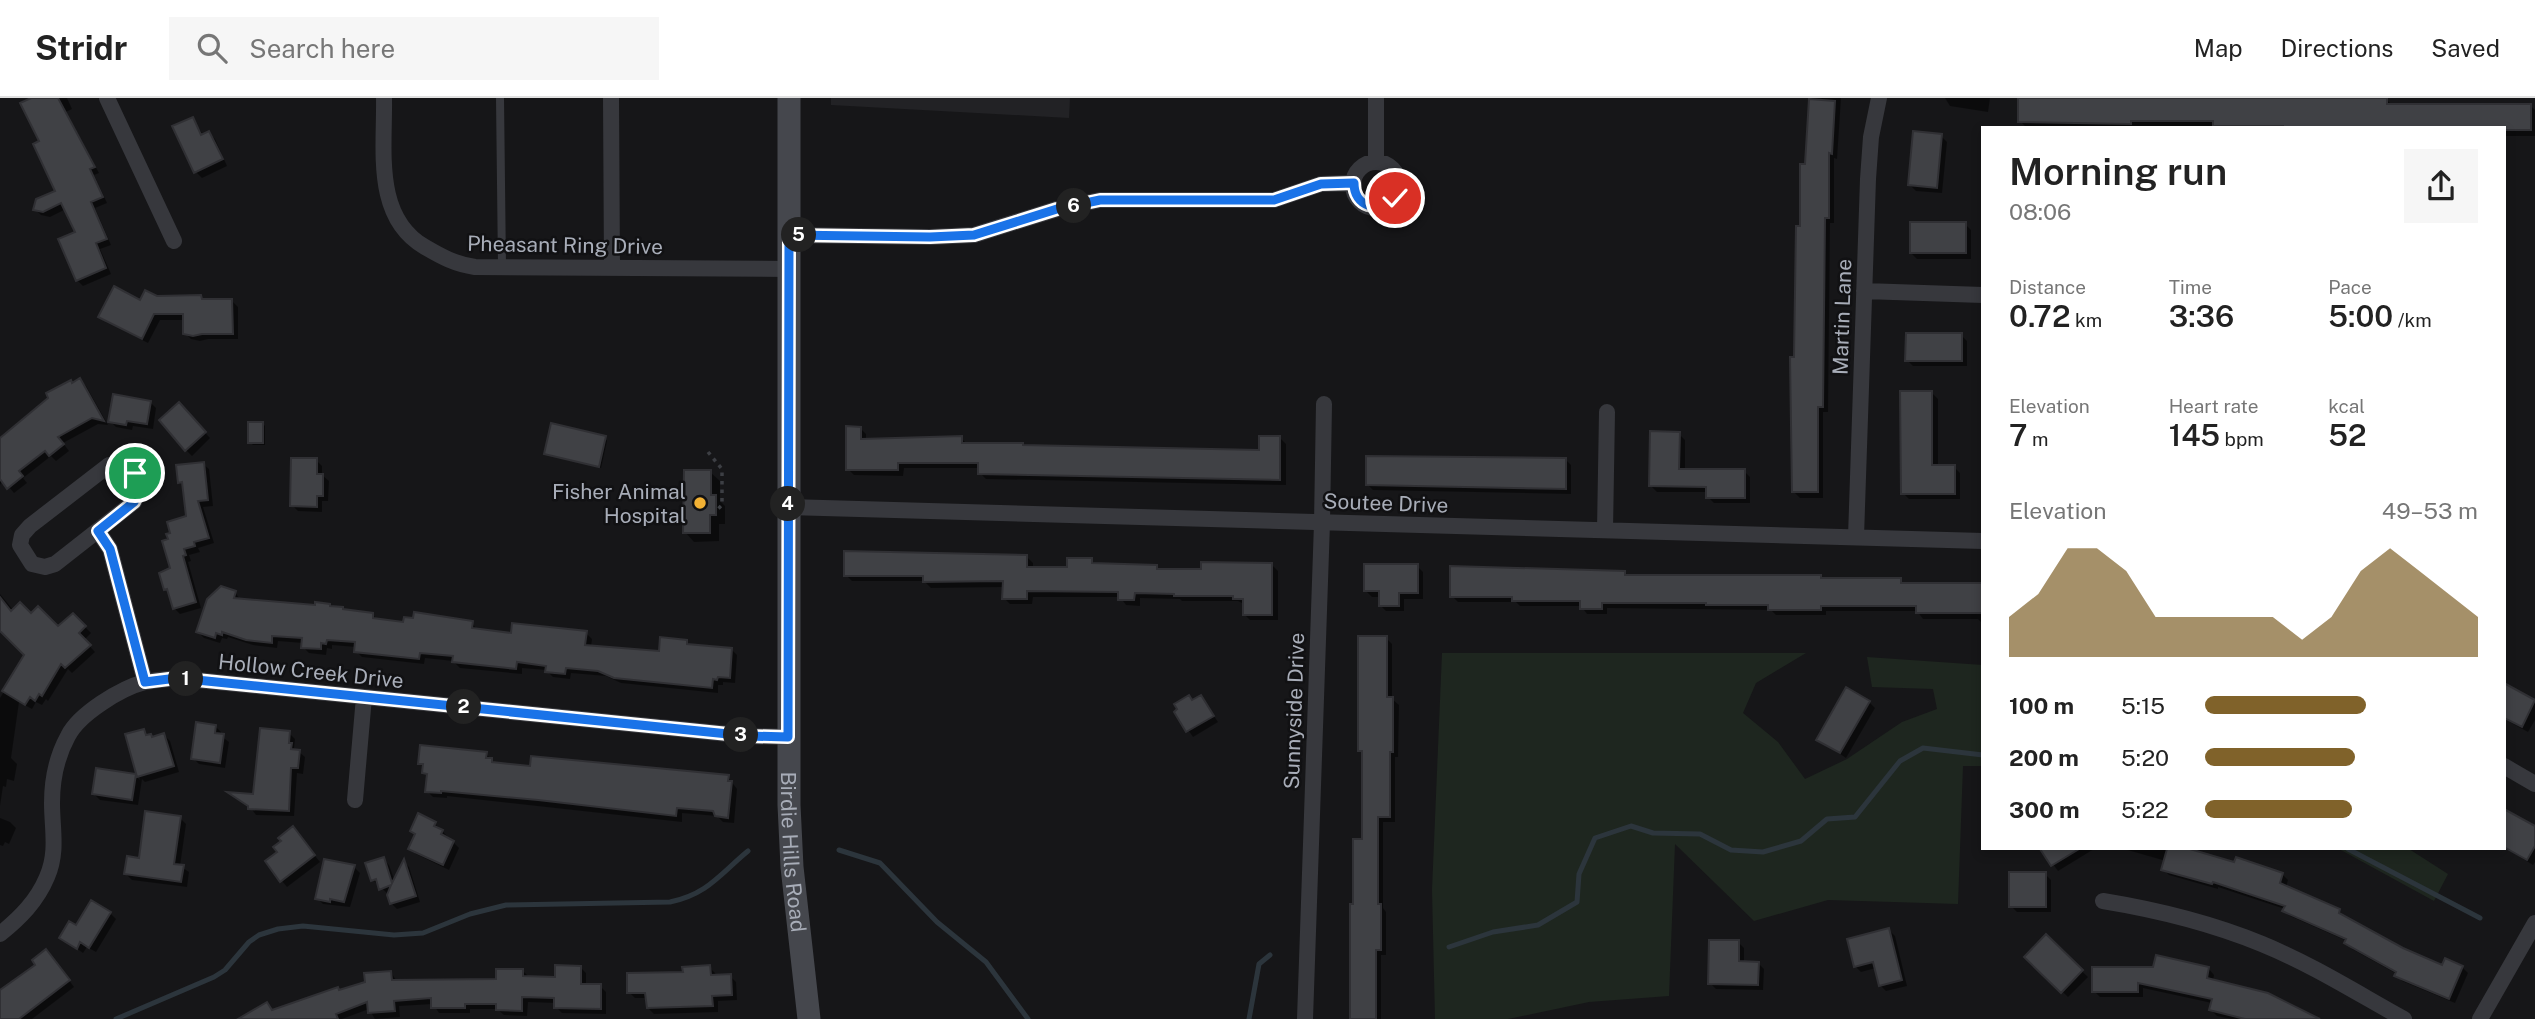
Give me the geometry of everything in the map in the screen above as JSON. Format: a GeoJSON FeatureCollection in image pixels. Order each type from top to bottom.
{"type":"FeatureCollection","features":[{"type":"Feature","properties":{"kind":"main road","name":"Birdie Hills Road"},"geometry":{"type":"LineString","coordinates":[[789,98],[788,737],[792,867],[809,1019]]}},
{"type":"Feature","properties":{"kind":"street"},"geometry":{"type":"LineString","coordinates":[[107,98],[174,241]]}},
{"type":"Feature","properties":{"kind":"street","name":"Pheasant Ring Drive"},"geometry":{"type":"LineString","coordinates":[[384,98],[386,186],[395,219],[412,240],[442,258],[475,267],[789,269]]}},
{"type":"Feature","properties":{"kind":"street"},"geometry":{"type":"LineString","coordinates":[[611,98],[612,268]]}},
{"type":"Feature","properties":{"kind":"street"},"geometry":{"type":"LineString","coordinates":[[1376,98],[1376,162]]}},
{"type":"Feature","properties":{"kind":"street","name":"Martin Lane"},"geometry":{"type":"LineString","coordinates":[[1856,537],[1871,137],[1879,98]]}},
{"type":"Feature","properties":{"kind":"street"},"geometry":{"type":"LineString","coordinates":[[1376,162],[1390,166],[1399,185],[1395,198],[1383,206],[1368,206],[1356,196],[1354,183],[1356,173],[1362,167],[1376,162]]}},
{"type":"Feature","properties":{"kind":"street"},"geometry":{"type":"LineString","coordinates":[[789,235],[974,235],[1057,209],[1100,200],[1274,200],[1321,184],[1354,183]]}},
{"type":"Feature","properties":{"kind":"street"},"geometry":{"type":"LineString","coordinates":[[1864,291],[1981,295]]}},
{"type":"Feature","properties":{"kind":"street","name":"Sunnyside Drive"},"geometry":{"type":"LineString","coordinates":[[1305,1019],[1324,404]]}},
{"type":"Feature","properties":{"kind":"street"},"geometry":{"type":"LineString","coordinates":[[1605,530],[1606,412]]}},
{"type":"Feature","properties":{"kind":"street"},"geometry":{"type":"LineString","coordinates":[[109,465],[124,465],[135,473],[142,486],[134,502],[98,531],[55,564],[45,567],[32,564],[20,545],[22,535],[30,526],[109,465]]}},
{"type":"Feature","properties":{"kind":"street","name":"Soutee Drive"},"geometry":{"type":"LineString","coordinates":[[788,507],[1981,541]]}},
{"type":"Feature","properties":{"kind":"street"},"geometry":{"type":"LineString","coordinates":[[98,531],[110,549],[145,682]]}},
{"type":"Feature","properties":{"kind":"street","name":"Hollow Creek Drive"},"geometry":{"type":"LineString","coordinates":[[0,934],[16,921],[36,898],[48,875],[55,846],[52,802],[56,762],[69,733],[90,712],[115,694],[145,682],[177,678],[748,736],[788,737]]}},
{"type":"Feature","properties":{"kind":"street"},"geometry":{"type":"LineString","coordinates":[[355,800],[365,697]]}},
{"type":"Feature","properties":{"kind":"street"},"geometry":{"type":"LineString","coordinates":[[2506,767],[2535,783]]}},
{"type":"Feature","properties":{"kind":"street"},"geometry":{"type":"LineString","coordinates":[[2103,901],[2177,915],[2264,945],[2297,960],[2404,1019]]}},
{"type":"Feature","properties":{"kind":"street"},"geometry":{"type":"LineString","coordinates":[[2480,1019],[2535,923]]}},
{"type":"Feature","properties":{"kind":"lane"},"geometry":{"type":"LineString","coordinates":[[500,98],[502,267]]}},
{"type":"Feature","properties":{"kind":"path"},"geometry":{"type":"LineString","coordinates":[[708,452],[722,469],[722,505],[716,511]]}},
{"type":"Feature","properties":{"kind":"shaded area"},"geometry":{"type":"Polygon","coordinates":[[[831,98],[1070,98],[1069,118],[831,105],[831,98]]]}},
{"type":"Feature","properties":{"kind":"shaded area"},"geometry":{"type":"Polygon","coordinates":[[[1442,653],[1806,653],[1756,683],[1743,713],[1778,742],[1805,779],[1847,759],[1902,722],[1937,709],[1933,689],[1872,687],[1867,657],[1981,665],[1981,766],[1963,766],[1958,904],[1828,900],[1754,921],[1675,844],[1669,996],[1589,1002],[1508,1019],[1435,1019],[1432,890],[1442,653]]]}},
{"type":"Feature","properties":{"kind":"shaded area"},"geometry":{"type":"Polygon","coordinates":[[[2341,850],[2411,850],[2448,874],[2434,901],[2341,850]]]}},
{"type":"Feature","properties":{"kind":"building"},"geometry":{"type":"Polygon","coordinates":[[[31,98],[58,98],[95,167],[90,169],[103,197],[91,202],[107,239],[96,243],[106,268],[76,281],[58,239],[75,232],[61,203],[43,212],[33,210],[36,199],[55,191],[33,144],[39,141],[20,103],[31,98]]]}},
{"type":"Feature","properties":{"kind":"building"},"geometry":{"type":"Polygon","coordinates":[[[2018,98],[2387,98],[2387,104],[2531,104],[2531,130],[2506,130],[2506,126],[2213,126],[2213,121],[2131,121],[2131,124],[2018,122],[2018,98]]]}},
{"type":"Feature","properties":{"kind":"building"},"geometry":{"type":"Polygon","coordinates":[[[1809,99],[1835,101],[1832,154],[1829,153],[1829,218],[1825,218],[1823,407],[1818,407],[1818,492],[1792,492],[1790,357],[1794,357],[1800,164],[1805,164],[1809,99]]]}},
{"type":"Feature","properties":{"kind":"building"},"geometry":{"type":"Polygon","coordinates":[[[193,117],[201,135],[209,131],[223,159],[194,173],[172,126],[193,117]]]}},
{"type":"Feature","properties":{"kind":"building"},"geometry":{"type":"Polygon","coordinates":[[[1913,131],[1942,134],[1937,188],[1908,185],[1913,131]]]}},
{"type":"Feature","properties":{"kind":"building"},"geometry":{"type":"Polygon","coordinates":[[[1910,222],[1966,222],[1966,253],[1910,253],[1910,222]]]}},
{"type":"Feature","properties":{"kind":"building"},"geometry":{"type":"Polygon","coordinates":[[[114,286],[140,300],[145,290],[157,296],[201,295],[202,299],[232,299],[233,334],[183,334],[183,314],[154,314],[142,339],[98,317],[114,286]]]}},
{"type":"Feature","properties":{"kind":"building"},"geometry":{"type":"Polygon","coordinates":[[[1906,333],[1962,333],[1962,361],[1905,361],[1906,333]]]}},
{"type":"Feature","properties":{"kind":"building"},"geometry":{"type":"Polygon","coordinates":[[[80,378],[104,421],[92,418],[58,437],[64,444],[49,456],[45,451],[19,471],[23,476],[7,489],[0,479],[0,438],[48,398],[46,393],[80,378]]]}},
{"type":"Feature","properties":{"kind":"building"},"geometry":{"type":"Polygon","coordinates":[[[1900,391],[1932,391],[1932,465],[1955,465],[1955,494],[1901,494],[1900,391]]]}},
{"type":"Feature","properties":{"kind":"building"},"geometry":{"type":"Polygon","coordinates":[[[113,394],[151,401],[147,424],[108,422],[113,394]]]}},
{"type":"Feature","properties":{"kind":"building"},"geometry":{"type":"Polygon","coordinates":[[[179,402],[206,432],[185,451],[159,420],[179,402]]]}},
{"type":"Feature","properties":{"kind":"building"},"geometry":{"type":"Polygon","coordinates":[[[248,422],[263,422],[263,443],[248,443],[248,422]]]}},
{"type":"Feature","properties":{"kind":"building"},"geometry":{"type":"Polygon","coordinates":[[[551,423],[606,436],[599,467],[544,454],[551,423]]]}},
{"type":"Feature","properties":{"kind":"building"},"geometry":{"type":"Polygon","coordinates":[[[846,426],[861,427],[861,439],[962,436],[962,443],[1023,445],[1259,450],[1259,436],[1280,436],[1280,480],[978,474],[978,463],[898,463],[898,470],[846,470],[846,426]]]}},
{"type":"Feature","properties":{"kind":"building"},"geometry":{"type":"Polygon","coordinates":[[[1650,431],[1680,432],[1679,469],[1745,469],[1745,498],[1706,498],[1706,487],[1649,486],[1650,431]]]}},
{"type":"Feature","properties":{"kind":"building"},"geometry":{"type":"Polygon","coordinates":[[[1366,456],[1566,458],[1566,489],[1366,485],[1366,456]]]}},
{"type":"Feature","properties":{"kind":"building"},"geometry":{"type":"Polygon","coordinates":[[[291,458],[317,458],[317,474],[323,474],[323,496],[317,496],[317,507],[290,506],[291,458]]]}},
{"type":"Feature","properties":{"kind":"building"},"geometry":{"type":"Polygon","coordinates":[[[204,462],[208,500],[198,501],[209,538],[194,542],[195,546],[184,549],[186,555],[183,556],[196,602],[173,609],[159,573],[170,568],[162,541],[168,539],[166,534],[170,533],[167,522],[186,516],[182,482],[178,483],[176,465],[204,462]]]}},
{"type":"Feature","properties":{"kind":"building","name":"Fisher Animal Hospital"},"geometry":{"type":"Polygon","coordinates":[[[684,470],[711,470],[711,495],[716,495],[716,515],[710,515],[710,533],[683,533],[684,470]]]}},
{"type":"Feature","properties":{"kind":"building"},"geometry":{"type":"Polygon","coordinates":[[[844,551],[1027,555],[1027,567],[1067,567],[1067,558],[1092,558],[1092,563],[1157,565],[1157,569],[1201,569],[1201,562],[1272,563],[1272,615],[1243,615],[1243,599],[1233,599],[1233,596],[1135,593],[1134,600],[1118,600],[1118,592],[1027,591],[1027,599],[1002,599],[1003,581],[923,582],[923,576],[844,576],[844,551]]]}},
{"type":"Feature","properties":{"kind":"building"},"geometry":{"type":"Polygon","coordinates":[[[1364,564],[1418,564],[1418,593],[1399,593],[1399,606],[1379,606],[1379,591],[1364,591],[1364,564]]]}},
{"type":"Feature","properties":{"kind":"building"},"geometry":{"type":"Polygon","coordinates":[[[1450,566],[1625,571],[1625,575],[1821,575],[1821,578],[1901,578],[1901,583],[1981,583],[1981,613],[1916,613],[1916,606],[1821,606],[1821,610],[1768,610],[1768,605],[1706,603],[1602,603],[1602,609],[1580,609],[1580,601],[1450,597],[1450,566]]]}},
{"type":"Feature","properties":{"kind":"building"},"geometry":{"type":"Polygon","coordinates":[[[221,586],[236,591],[234,598],[330,604],[343,609],[373,613],[373,618],[403,622],[404,617],[413,618],[414,612],[473,621],[472,628],[511,633],[512,623],[587,631],[585,645],[659,651],[660,637],[687,640],[687,644],[732,648],[730,678],[713,679],[712,688],[614,678],[598,671],[566,668],[565,674],[545,672],[546,666],[517,662],[516,669],[452,662],[453,656],[420,653],[419,659],[354,652],[355,642],[327,640],[326,644],[321,643],[321,649],[301,648],[302,638],[272,636],[272,643],[246,640],[222,632],[222,635],[216,633],[215,638],[196,632],[207,599],[221,586]]]}},
{"type":"Feature","properties":{"kind":"building"},"geometry":{"type":"Polygon","coordinates":[[[0,597],[11,611],[20,602],[31,613],[38,606],[58,626],[73,613],[86,626],[79,633],[91,645],[65,668],[61,664],[42,696],[39,694],[35,701],[30,697],[25,705],[2,691],[24,655],[0,631],[0,597]]]}},
{"type":"Feature","properties":{"kind":"building"},"geometry":{"type":"Polygon","coordinates":[[[1358,636],[1387,636],[1387,697],[1393,697],[1390,817],[1378,817],[1381,950],[1376,950],[1376,1019],[1350,1019],[1353,839],[1362,839],[1362,751],[1358,751],[1358,636]]]}},
{"type":"Feature","properties":{"kind":"building"},"geometry":{"type":"Polygon","coordinates":[[[2506,684],[2535,700],[2522,727],[2506,719],[2506,684]]]}},
{"type":"Feature","properties":{"kind":"building"},"geometry":{"type":"Polygon","coordinates":[[[1846,687],[1870,701],[1840,753],[1816,740],[1846,687]]]}},
{"type":"Feature","properties":{"kind":"building"},"geometry":{"type":"Polygon","coordinates":[[[1189,695],[1192,700],[1201,695],[1214,716],[1186,732],[1174,712],[1177,709],[1174,704],[1189,695]]]}},
{"type":"Feature","properties":{"kind":"building"},"geometry":{"type":"Polygon","coordinates":[[[196,722],[216,725],[215,733],[224,734],[220,763],[191,759],[196,722]]]}},
{"type":"Feature","properties":{"kind":"building"},"geometry":{"type":"Polygon","coordinates":[[[260,728],[290,731],[291,749],[300,750],[298,768],[291,768],[289,811],[248,809],[248,806],[227,792],[253,794],[260,728]]]}},
{"type":"Feature","properties":{"kind":"building"},"geometry":{"type":"Polygon","coordinates":[[[144,729],[146,735],[151,734],[152,737],[164,733],[174,766],[137,777],[125,734],[144,729]]]}},
{"type":"Feature","properties":{"kind":"building"},"geometry":{"type":"Polygon","coordinates":[[[420,745],[487,752],[486,758],[492,758],[492,762],[530,766],[531,756],[729,775],[728,781],[732,781],[728,818],[715,816],[713,811],[677,808],[676,816],[538,800],[441,791],[425,792],[427,774],[422,773],[423,764],[418,764],[420,745]]]}},
{"type":"Feature","properties":{"kind":"building"},"geometry":{"type":"Polygon","coordinates":[[[96,768],[136,774],[132,800],[92,794],[96,768]]]}},
{"type":"Feature","properties":{"kind":"building"},"geometry":{"type":"Polygon","coordinates":[[[2506,810],[2535,826],[2535,846],[2527,860],[2506,848],[2506,810]]]}},
{"type":"Feature","properties":{"kind":"building"},"geometry":{"type":"Polygon","coordinates":[[[145,811],[181,816],[174,864],[184,865],[181,882],[124,874],[127,856],[139,858],[145,811]]]}},
{"type":"Feature","properties":{"kind":"building"},"geometry":{"type":"Polygon","coordinates":[[[418,813],[436,822],[434,826],[443,830],[441,834],[454,841],[443,865],[408,849],[415,834],[410,831],[418,813]]]}},
{"type":"Feature","properties":{"kind":"building"},"geometry":{"type":"Polygon","coordinates":[[[293,826],[315,855],[280,882],[265,861],[277,852],[273,847],[281,841],[278,838],[293,826]]]}},
{"type":"Feature","properties":{"kind":"building"},"geometry":{"type":"Polygon","coordinates":[[[2041,850],[2077,850],[2051,866],[2041,850]]]}},
{"type":"Feature","properties":{"kind":"building"},"geometry":{"type":"Polygon","coordinates":[[[2167,850],[2193,850],[2234,862],[2236,857],[2283,873],[2280,883],[2340,909],[2339,913],[2403,948],[2442,965],[2445,958],[2463,966],[2449,999],[2394,976],[2396,972],[2344,943],[2346,939],[2282,911],[2285,906],[2213,882],[2212,884],[2161,870],[2167,850]]]}},
{"type":"Feature","properties":{"kind":"building"},"geometry":{"type":"Polygon","coordinates":[[[384,857],[392,883],[404,859],[416,896],[390,904],[387,895],[391,885],[379,890],[376,879],[371,881],[365,863],[384,857]]]}},
{"type":"Feature","properties":{"kind":"building"},"geometry":{"type":"Polygon","coordinates":[[[324,859],[355,865],[344,902],[315,899],[324,859]]]}},
{"type":"Feature","properties":{"kind":"building"},"geometry":{"type":"Polygon","coordinates":[[[2009,872],[2046,872],[2046,907],[2009,907],[2009,872]]]}},
{"type":"Feature","properties":{"kind":"building"},"geometry":{"type":"Polygon","coordinates":[[[91,900],[111,912],[89,948],[80,942],[77,949],[59,938],[69,921],[76,925],[91,900]]]}},
{"type":"Feature","properties":{"kind":"building"},"geometry":{"type":"Polygon","coordinates":[[[1889,928],[1902,980],[1879,986],[1873,962],[1854,967],[1847,939],[1889,928]]]}},
{"type":"Feature","properties":{"kind":"building"},"geometry":{"type":"Polygon","coordinates":[[[2046,934],[2083,970],[2061,993],[2024,957],[2046,934]]]}},
{"type":"Feature","properties":{"kind":"building"},"geometry":{"type":"Polygon","coordinates":[[[1709,940],[1739,940],[1739,961],[1759,962],[1758,985],[1708,984],[1709,940]]]}},
{"type":"Feature","properties":{"kind":"building"},"geometry":{"type":"Polygon","coordinates":[[[46,949],[70,980],[19,1019],[0,1019],[0,990],[35,965],[32,960],[46,949]]]}},
{"type":"Feature","properties":{"kind":"building"},"geometry":{"type":"Polygon","coordinates":[[[2156,955],[2209,967],[2207,978],[2268,993],[2320,1019],[2245,1019],[2209,1010],[2212,999],[2138,983],[2138,992],[2092,992],[2092,967],[2153,967],[2156,955]]]}},
{"type":"Feature","properties":{"kind":"building"},"geometry":{"type":"Polygon","coordinates":[[[555,965],[581,966],[581,984],[601,984],[601,1009],[554,1008],[554,998],[522,997],[522,1011],[496,1010],[496,1004],[431,1008],[431,998],[394,1001],[395,1011],[368,1013],[367,1002],[336,1014],[338,1019],[238,1019],[267,1002],[272,1010],[338,987],[339,990],[365,982],[364,973],[391,971],[392,980],[496,979],[496,969],[523,969],[523,976],[555,977],[555,965]]]}},
{"type":"Feature","properties":{"kind":"building"},"geometry":{"type":"Polygon","coordinates":[[[710,965],[711,975],[731,974],[732,995],[712,996],[713,1006],[647,1008],[645,993],[627,993],[627,973],[683,972],[682,967],[710,965]]]}},
{"type":"Feature","properties":{"kind":"waterway"},"geometry":{"type":"LineString","coordinates":[[1449,947],[1493,932],[1538,925],[1577,902],[1579,874],[1595,838],[1631,826],[1653,833],[1700,834],[1731,850],[1763,852],[1801,841],[1827,819],[1855,817],[1900,761],[1923,748],[1981,755]]}},
{"type":"Feature","properties":{"kind":"waterway"},"geometry":{"type":"LineString","coordinates":[[839,850],[880,863],[937,922],[986,962],[1028,1019]]}},
{"type":"Feature","properties":{"kind":"waterway"},"geometry":{"type":"LineString","coordinates":[[2350,850],[2480,918]]}},
{"type":"Feature","properties":{"kind":"waterway"},"geometry":{"type":"LineString","coordinates":[[116,1019],[214,977],[225,970],[249,942],[259,935],[278,929],[303,926],[394,935],[423,933],[470,914],[506,905],[670,902],[704,888],[748,851]]}},
{"type":"Feature","properties":{"kind":"waterway"},"geometry":{"type":"LineString","coordinates":[[1249,1019],[1259,964],[1270,955]]}},
{"type":"Feature","properties":{"kind":"place","name":"Fisher Animal Hospital"},"geometry":{"type":"Point","coordinates":[700,503]}},
{"type":"Feature","properties":{"kind":"route"},"geometry":{"type":"LineString","coordinates":[[135,473],[142,486],[134,502],[98,531],[110,549],[145,682],[177,678],[748,736],[788,737],[789,235],[974,235],[1057,209],[1100,200],[1274,200],[1321,184],[1354,183],[1356,196],[1368,206],[1383,206],[1395,198]]}}]}
